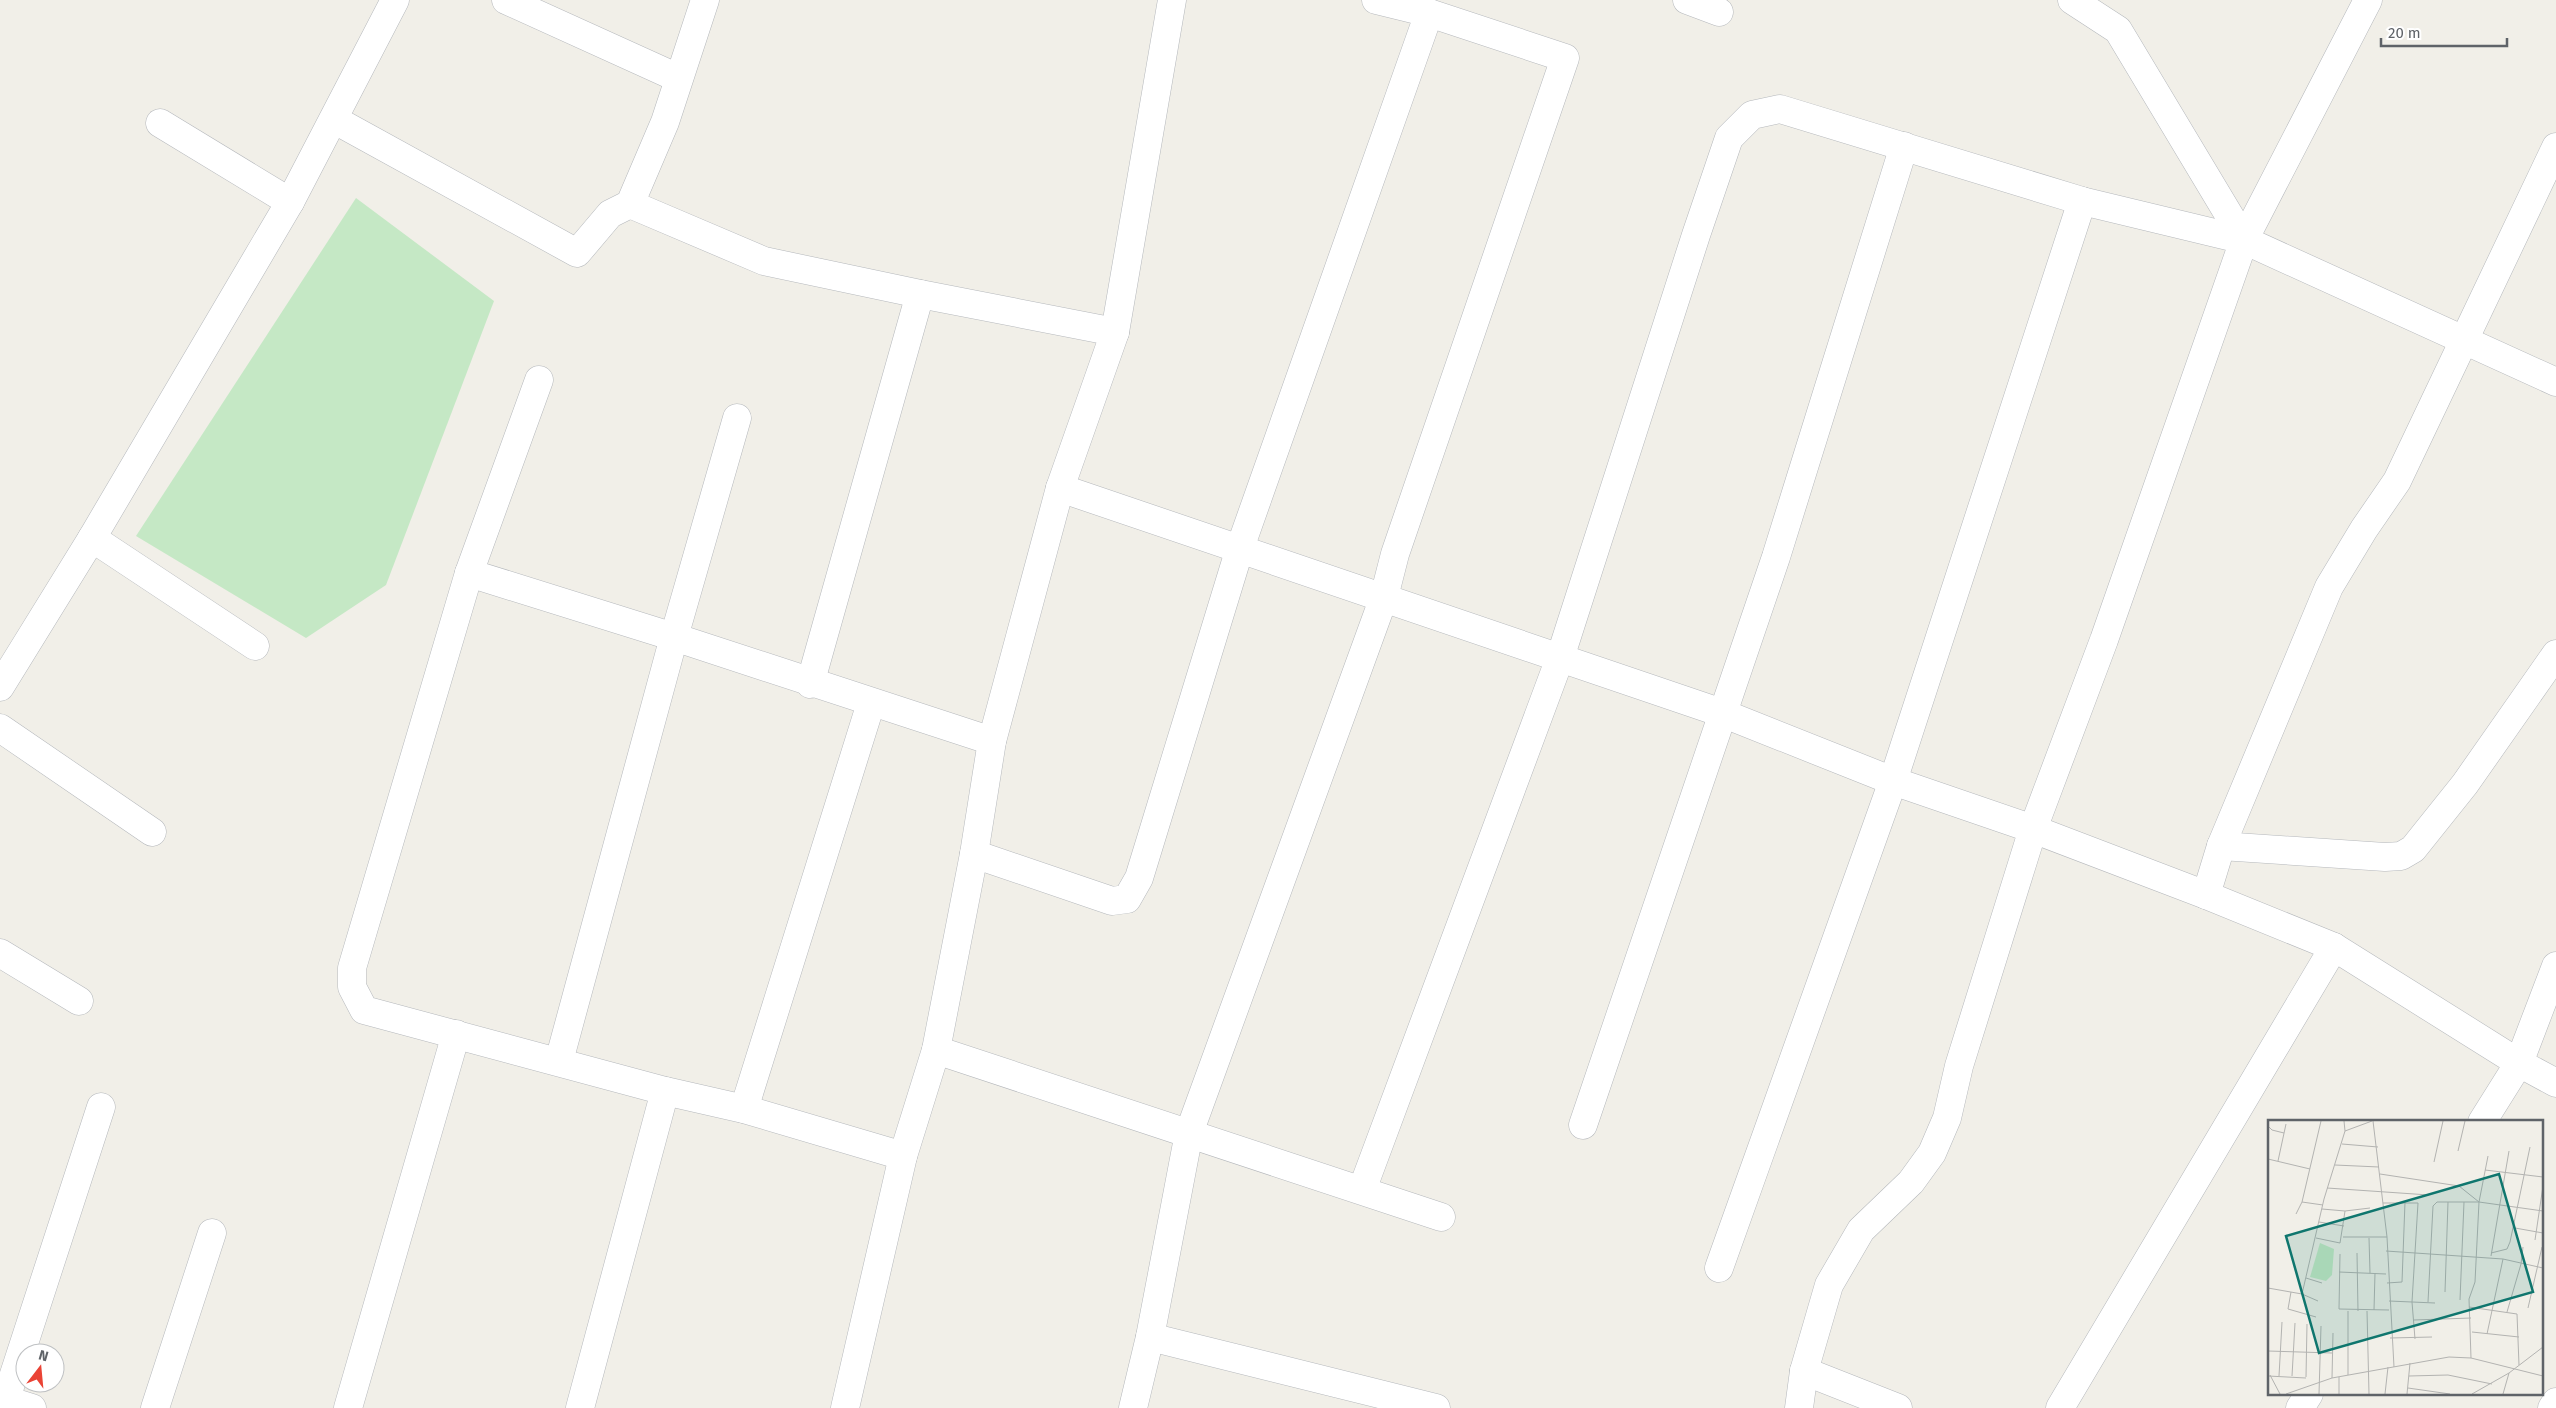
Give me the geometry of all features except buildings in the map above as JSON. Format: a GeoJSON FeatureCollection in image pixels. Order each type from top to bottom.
{"type":"FeatureCollection","features":[{"type":"Feature","properties":{"kind":"street"},"geometry":{"type":"LineString","coordinates":[[0,687],[92,538],[290,202],[335,120],[396,0]]}},
{"type":"Feature","properties":{"kind":"street"},"geometry":{"type":"LineString","coordinates":[[506,0],[678,78]]}},
{"type":"Feature","properties":{"kind":"street"},"geometry":{"type":"LineString","coordinates":[[335,120],[577,253],[610,214],[630,204],[665,122],[705,0]]}},
{"type":"Feature","properties":{"kind":"street"},"geometry":{"type":"LineString","coordinates":[[844,1408],[903,1156],[936,1050],[974,854],[992,742],[1060,488],[1115,332],[1172,0]]}},
{"type":"Feature","properties":{"kind":"street"},"geometry":{"type":"LineString","coordinates":[[1133,1408],[1150,1336],[1189,1133],[1384,597],[1398,545],[1564,58],[1429,13],[1376,0]]}},
{"type":"Feature","properties":{"kind":"street"},"geometry":{"type":"LineString","coordinates":[[1687,0],[1719,12]]}},
{"type":"Feature","properties":{"kind":"street"},"geometry":{"type":"LineString","coordinates":[[2072,0],[2118,30],[2244,240]]}},
{"type":"Feature","properties":{"kind":"street"},"geometry":{"type":"LineString","coordinates":[[1799,1408],[1804,1371],[1829,1285],[1860,1230],[1911,1182],[1932,1153],[1947,1118],[1959,1066],[2033,829],[2104,640],[2244,240],[2368,0]]}},
{"type":"Feature","properties":{"kind":"street"},"geometry":{"type":"LineString","coordinates":[[974,854],[1112,901],[1127,899],[1139,878],[1240,548],[1429,13]]}},
{"type":"Feature","properties":{"kind":"street"},"geometry":{"type":"LineString","coordinates":[[1362,1190],[1560,658],[1729,138],[1752,115],[1780,109],[2082,200],[2244,240],[2556,382]]}},
{"type":"Feature","properties":{"kind":"street"},"geometry":{"type":"LineString","coordinates":[[160,123],[290,202]]}},
{"type":"Feature","properties":{"kind":"street"},"geometry":{"type":"LineString","coordinates":[[1583,1125],[1776,557],[1904,146]]}},
{"type":"Feature","properties":{"kind":"street"},"geometry":{"type":"LineString","coordinates":[[2206,895],[2221,846],[2329,587],[2364,529],[2397,481],[2466,340],[2556,147]]}},
{"type":"Feature","properties":{"kind":"street"},"geometry":{"type":"LineString","coordinates":[[1719,1268],[1893,781],[2082,200]]}},
{"type":"Feature","properties":{"kind":"street"},"geometry":{"type":"LineString","coordinates":[[630,204],[764,261],[1115,332]]}},
{"type":"Feature","properties":{"kind":"street"},"geometry":{"type":"LineString","coordinates":[[810,684],[920,294]]}},
{"type":"Feature","properties":{"kind":"street"},"geometry":{"type":"LineString","coordinates":[[539,380],[470,574],[352,968],[352,986],[364,1010],[666,1091],[744,1109],[903,1156]]}},
{"type":"Feature","properties":{"kind":"street"},"geometry":{"type":"LineString","coordinates":[[558,1061],[674,637],[737,418]]}},
{"type":"Feature","properties":{"kind":"street"},"geometry":{"type":"LineString","coordinates":[[1060,488],[1722,713],[1893,781],[2033,829],[2206,895],[2334,947],[2519,1063],[2556,1083]]}},
{"type":"Feature","properties":{"kind":"street"},"geometry":{"type":"LineString","coordinates":[[92,538],[255,646]]}},
{"type":"Feature","properties":{"kind":"street"},"geometry":{"type":"LineString","coordinates":[[470,574],[674,637],[810,684],[992,742]]}},
{"type":"Feature","properties":{"kind":"street"},"geometry":{"type":"LineString","coordinates":[[2221,846],[2385,857],[2401,856],[2413,849],[2465,784],[2556,654]]}},
{"type":"Feature","properties":{"kind":"street"},"geometry":{"type":"LineString","coordinates":[[744,1109],[871,703]]}},
{"type":"Feature","properties":{"kind":"street"},"geometry":{"type":"LineString","coordinates":[[0,728],[152,832]]}},
{"type":"Feature","properties":{"kind":"street"},"geometry":{"type":"LineString","coordinates":[[2060,1408],[2334,947]]}},
{"type":"Feature","properties":{"kind":"street"},"geometry":{"type":"LineString","coordinates":[[0,953],[79,1001]]}},
{"type":"Feature","properties":{"kind":"street"},"geometry":{"type":"LineString","coordinates":[[2483,1120],[2519,1063],[2556,966]]}},
{"type":"Feature","properties":{"kind":"street"},"geometry":{"type":"LineString","coordinates":[[348,1408],[456,1034]]}},
{"type":"Feature","properties":{"kind":"street"},"geometry":{"type":"LineString","coordinates":[[936,1050],[1441,1216]]}},
{"type":"Feature","properties":{"kind":"street"},"geometry":{"type":"LineString","coordinates":[[580,1408],[666,1091]]}},
{"type":"Feature","properties":{"kind":"street"},"geometry":{"type":"LineString","coordinates":[[32,1408],[3,1402],[101,1107]]}},
{"type":"Feature","properties":{"kind":"street"},"geometry":{"type":"LineString","coordinates":[[155,1408],[212,1233]]}},
{"type":"Feature","properties":{"kind":"street"},"geometry":{"type":"LineString","coordinates":[[1150,1336],[1436,1408]]}},
{"type":"Feature","properties":{"kind":"street"},"geometry":{"type":"LineString","coordinates":[[1804,1371],[1898,1408]]}},
{"type":"Feature","properties":{"kind":"street"},"geometry":{"type":"LineString","coordinates":[[2300,1408],[2308,1396]]}},
{"type":"Feature","properties":{"kind":"street"},"geometry":{"type":"LineString","coordinates":[[2552,1408],[2556,1402]]}},
{"type":"Feature","properties":{"kind":"green space"},"geometry":{"type":"Polygon","coordinates":[[[356,198],[494,301],[386,585],[306,638],[136,536],[356,198]]]}}]}
